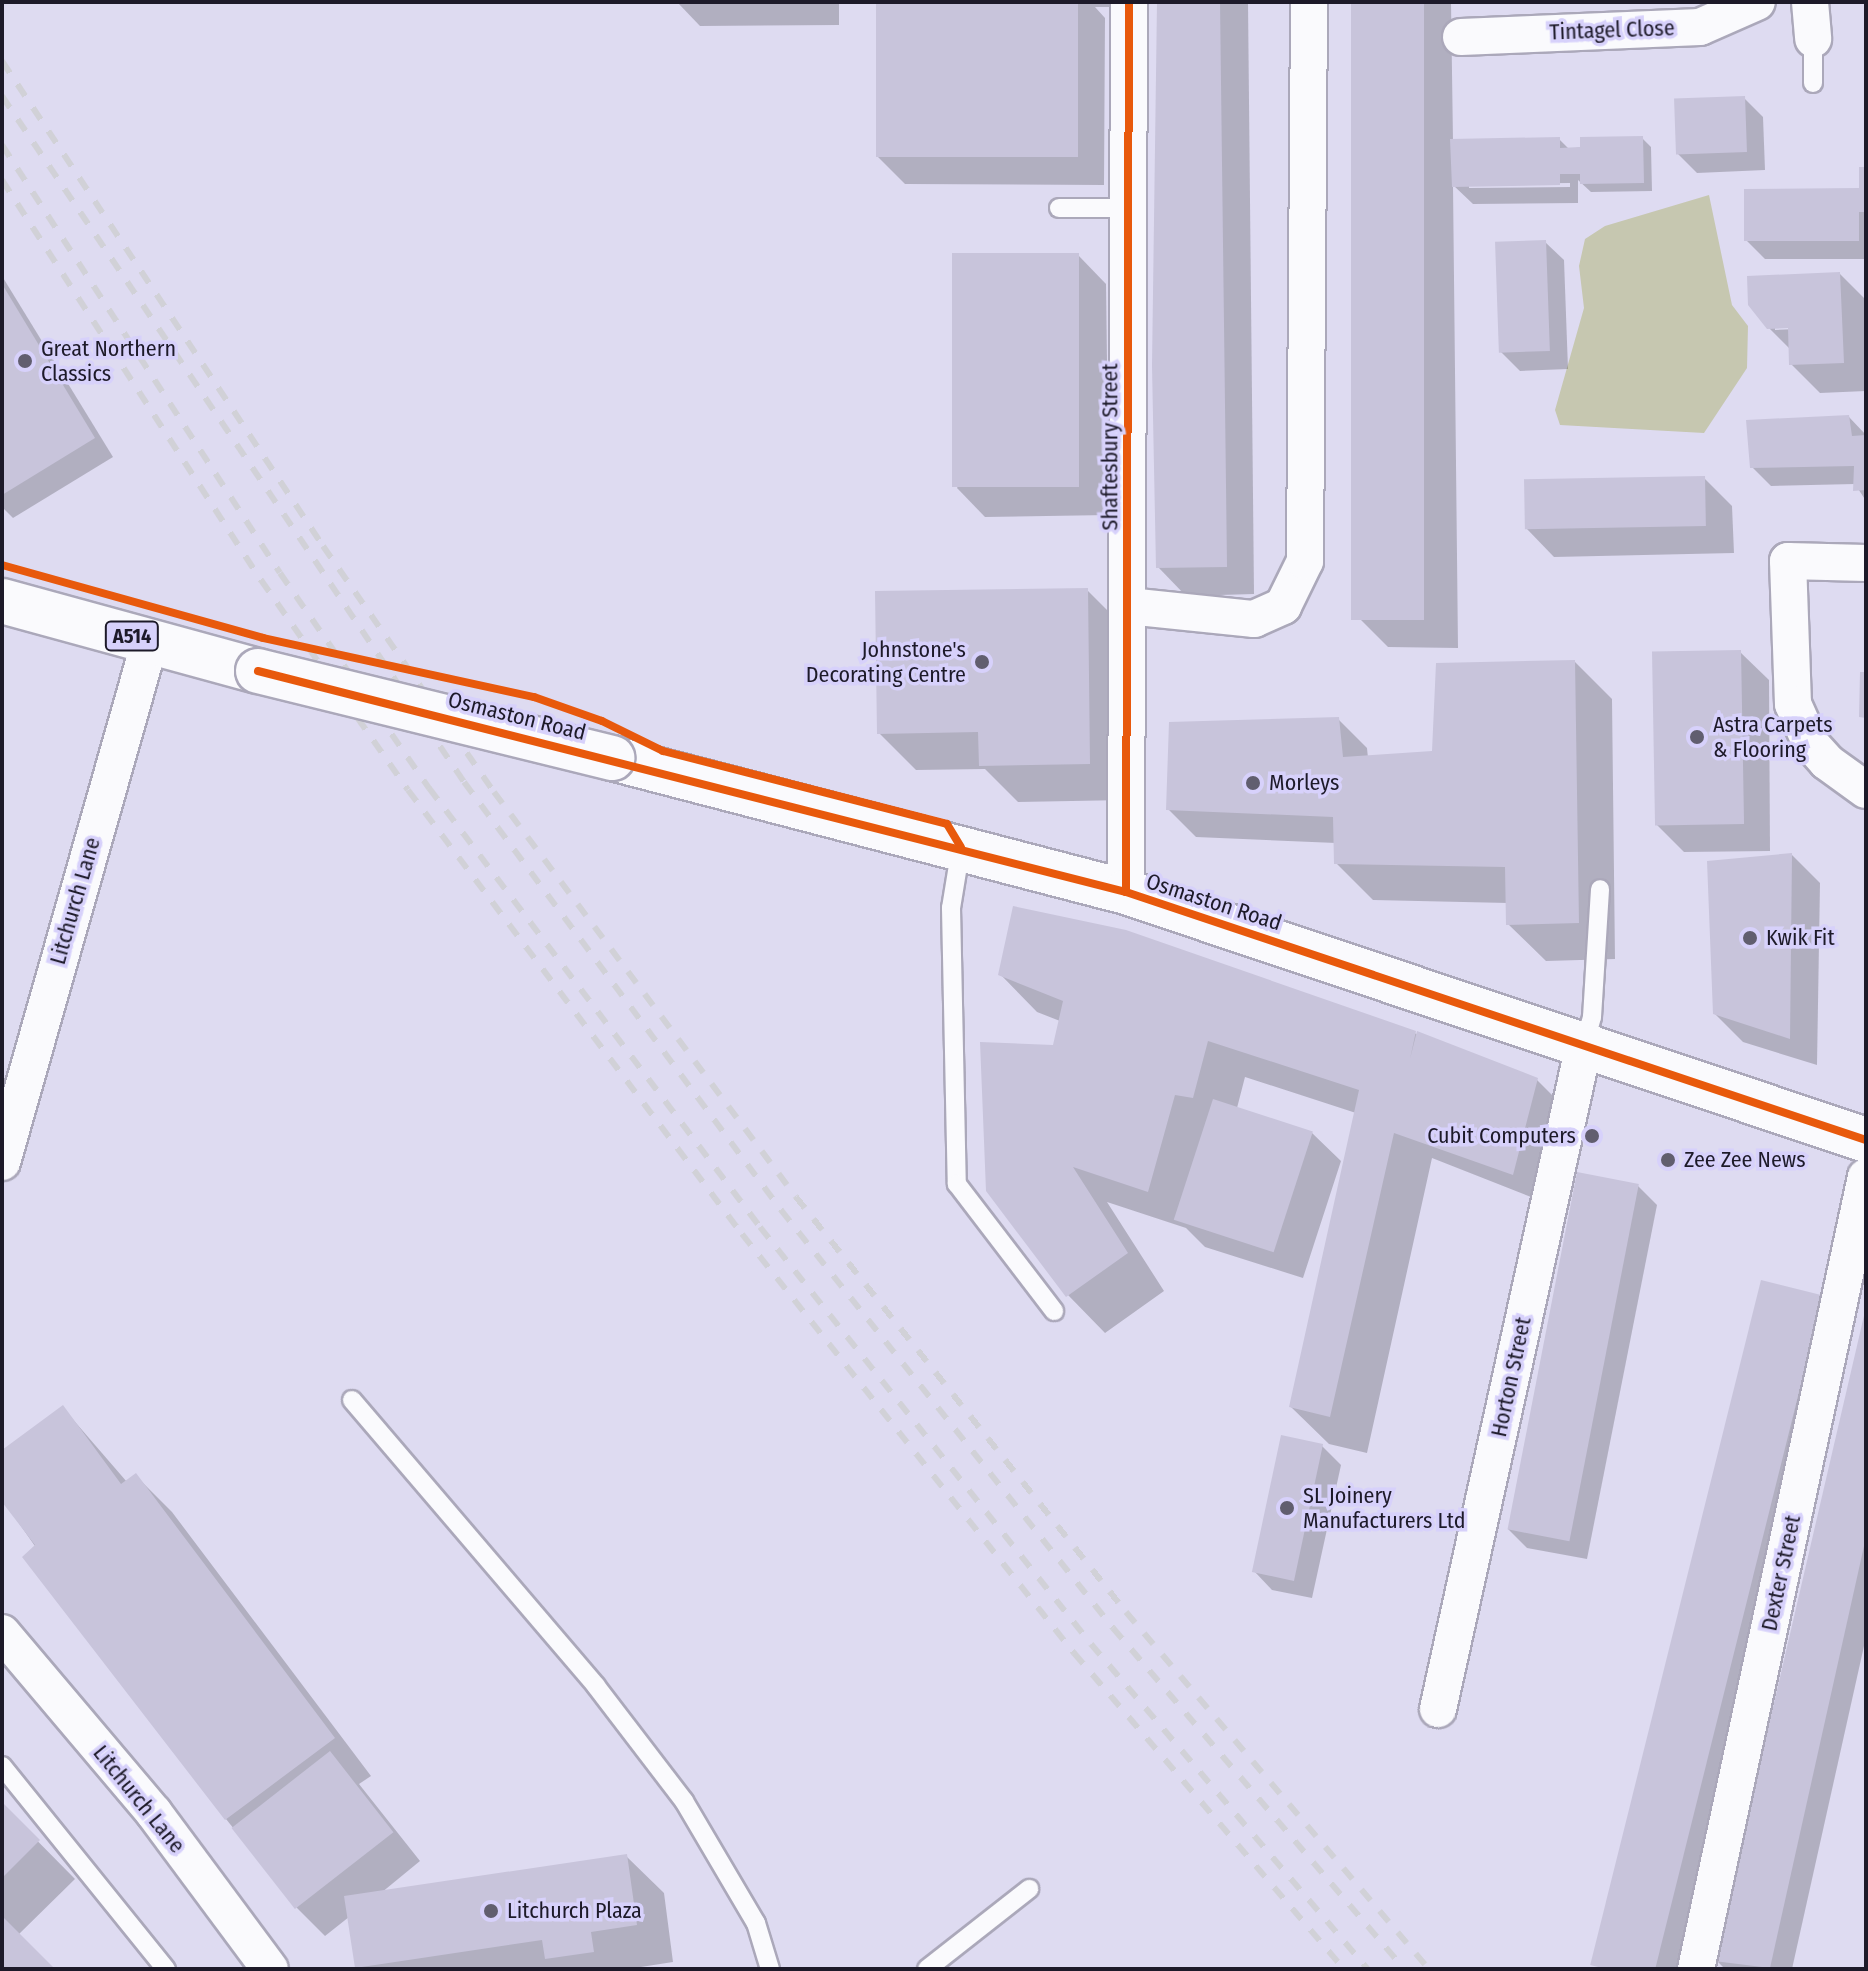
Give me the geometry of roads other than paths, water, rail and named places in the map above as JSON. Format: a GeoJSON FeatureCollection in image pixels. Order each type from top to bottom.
{"type":"FeatureCollection","features":[{"type":"Feature","properties":{"kind":"main road","name":"Osmaston Road"},"geometry":{"type":"LineString","coordinates":[[2,601],[258,671],[612,758],[1126,892],[1866,1140]]}},
{"type":"Feature","properties":{"kind":"street","name":"Shaftesbury Street"},"geometry":{"type":"LineString","coordinates":[[1126,892],[1129,2]]}},
{"type":"Feature","properties":{"kind":"street"},"geometry":{"type":"LineString","coordinates":[[1128,606],[1254,619],[1283,606],[1305,561],[1309,2]]}},
{"type":"Feature","properties":{"kind":"street","name":"Tintagel Close"},"geometry":{"type":"LineString","coordinates":[[1461,37],[1700,27],[1757,2]]}},
{"type":"Feature","properties":{"kind":"street"},"geometry":{"type":"LineString","coordinates":[[1810,2],[1813,39]]}},
{"type":"Feature","properties":{"kind":"street"},"geometry":{"type":"LineString","coordinates":[[1866,563],[1788,561],[1793,704],[1811,744],[1836,770],[1866,790]]}},
{"type":"Feature","properties":{"kind":"street","name":"Litchurch Lane"},"geometry":{"type":"LineString","coordinates":[[2,1162],[150,641]]}},
{"type":"Feature","properties":{"kind":"street","name":"Horton Street"},"geometry":{"type":"LineString","coordinates":[[1438,1709],[1584,1045]]}},
{"type":"Feature","properties":{"kind":"street","name":"Dexter Street"},"geometry":{"type":"LineString","coordinates":[[1696,1969],[1866,1177]]}},
{"type":"Feature","properties":{"kind":"street","name":"Litchurch Lane"},"geometry":{"type":"LineString","coordinates":[[2,1633],[154,1813],[270,1969]]}},
{"type":"Feature","properties":{"kind":"lane"},"geometry":{"type":"LineString","coordinates":[[1813,39],[1813,83]]}},
{"type":"Feature","properties":{"kind":"lane"},"geometry":{"type":"LineString","coordinates":[[1059,208],[1129,208]]}},
{"type":"Feature","properties":{"kind":"lane"},"geometry":{"type":"LineString","coordinates":[[961,847],[951,908],[957,1184],[1054,1311]]}},
{"type":"Feature","properties":{"kind":"lane"},"geometry":{"type":"LineString","coordinates":[[1584,1045],[1592,1017],[1600,889]]}},
{"type":"Feature","properties":{"kind":"lane"},"geometry":{"type":"LineString","coordinates":[[352,1400],[596,1686],[684,1801],[756,1923],[770,1969]]}},
{"type":"Feature","properties":{"kind":"lane"},"geometry":{"type":"LineString","coordinates":[[2,1766],[166,1969]]}},
{"type":"Feature","properties":{"kind":"lane"},"geometry":{"type":"LineString","coordinates":[[927,1969],[1029,1889]]}},
{"type":"Feature","properties":{"kind":"railway"},"geometry":{"type":"LineString","coordinates":[[2,61],[323,546],[494,792],[796,1197],[1126,1612],[1429,1969]]}},
{"type":"Feature","properties":{"kind":"railway"},"geometry":{"type":"LineString","coordinates":[[2,96],[464,782],[781,1210],[1113,1628],[1404,1969]]}},
{"type":"Feature","properties":{"kind":"railway"},"geometry":{"type":"LineString","coordinates":[[2,145],[280,573],[429,788],[760,1227],[1091,1644],[1368,1969]]}},
{"type":"Feature","properties":{"kind":"railway"},"geometry":{"type":"LineString","coordinates":[[2,180],[261,580],[408,790],[742,1234],[1074,1653],[1344,1969]]}},
{"type":"Feature","properties":{"kind":"place","name":"Great Northern Classics"},"geometry":{"type":"Point","coordinates":[25,361]}},
{"type":"Feature","properties":{"kind":"place","name":"Johnstone's Decorating Centre"},"geometry":{"type":"Point","coordinates":[982,662]}},
{"type":"Feature","properties":{"kind":"place","name":"Astra Carpets & Flooring"},"geometry":{"type":"Point","coordinates":[1697,737]}},
{"type":"Feature","properties":{"kind":"place","name":"Morleys"},"geometry":{"type":"Point","coordinates":[1253,783]}},
{"type":"Feature","properties":{"kind":"place","name":"Kwik Fit"},"geometry":{"type":"Point","coordinates":[1750,938]}},
{"type":"Feature","properties":{"kind":"place","name":"Cubit Computers"},"geometry":{"type":"Point","coordinates":[1592,1136]}},
{"type":"Feature","properties":{"kind":"place","name":"Zee Zee News"},"geometry":{"type":"Point","coordinates":[1668,1160]}},
{"type":"Feature","properties":{"kind":"place","name":"SL Joinery Manufacturers Ltd"},"geometry":{"type":"Point","coordinates":[1287,1508]}},
{"type":"Feature","properties":{"kind":"place","name":"Litchurch Plaza"},"geometry":{"type":"Point","coordinates":[491,1911]}}]}
